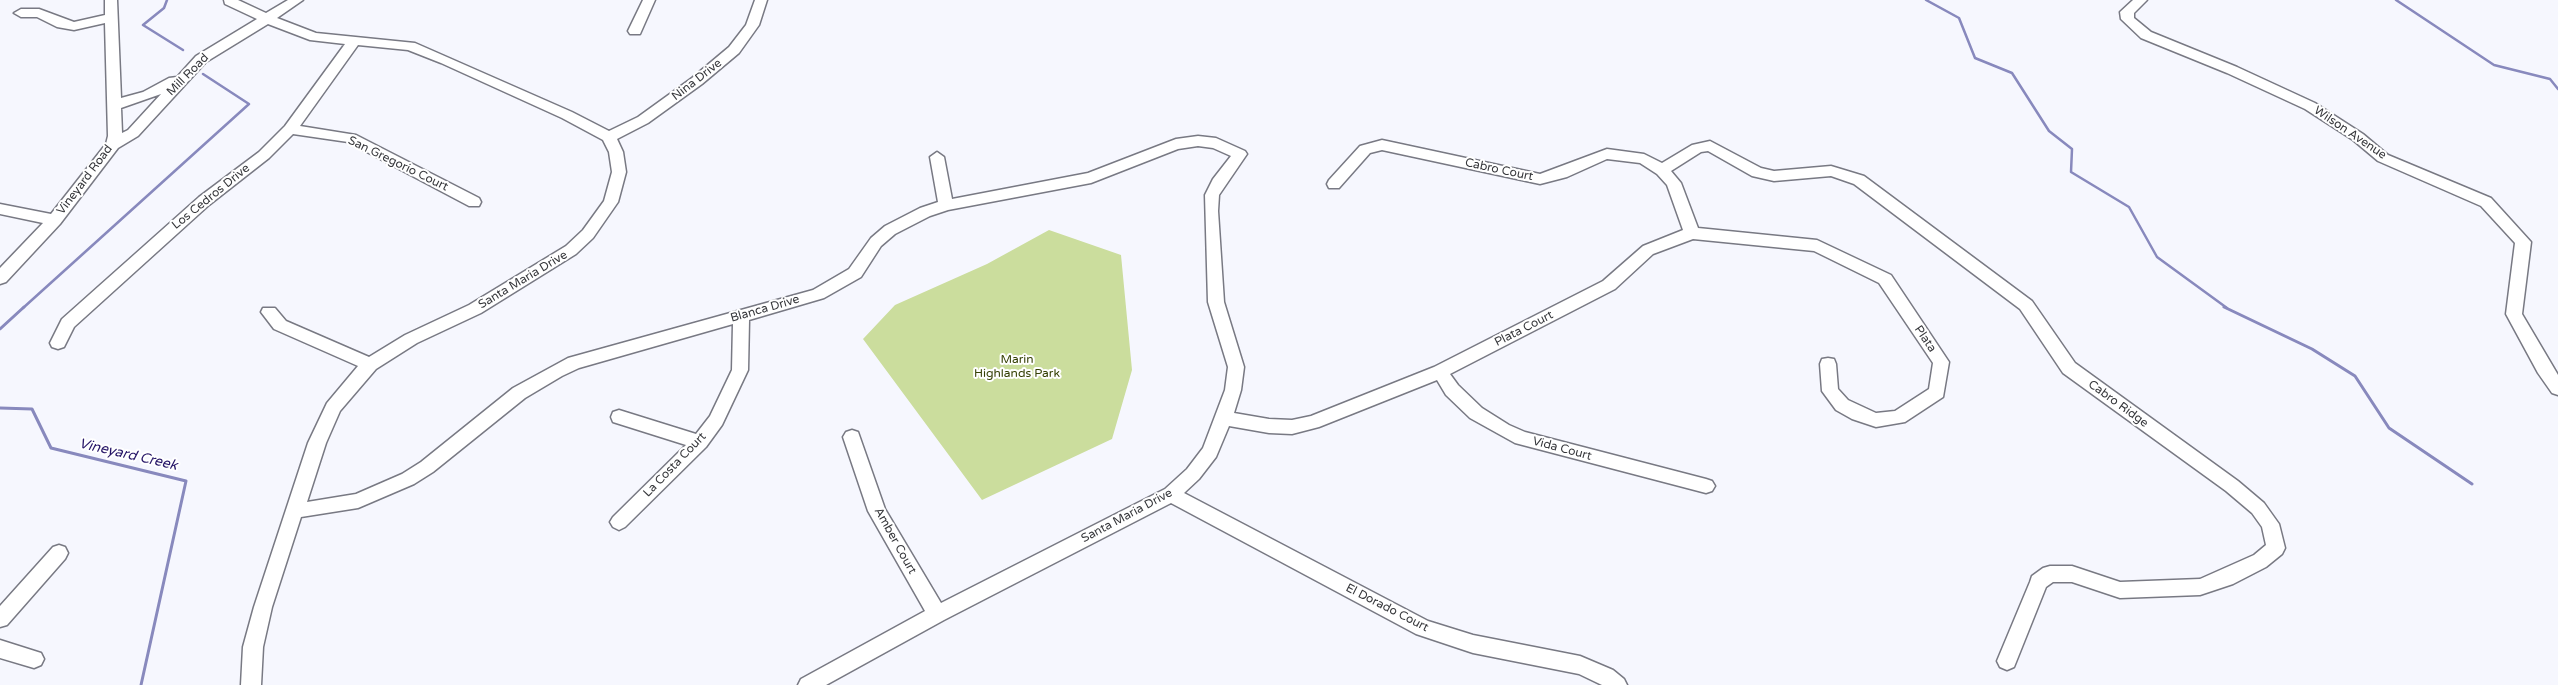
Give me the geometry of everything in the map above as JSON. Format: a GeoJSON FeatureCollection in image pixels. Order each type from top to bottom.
{"type":"FeatureCollection","features":[{"type":"Feature","properties":{"kind":"street","name":"Vineyard Road"},"geometry":{"type":"LineString","coordinates":[[0,278],[55,220],[113,145],[114,105],[110,0]]}},
{"type":"Feature","properties":{"kind":"street","name":"Mill Road"},"geometry":{"type":"LineString","coordinates":[[113,145],[133,132],[201,59],[298,0]]}},
{"type":"Feature","properties":{"kind":"street"},"geometry":{"type":"LineString","coordinates":[[635,31],[649,0]]}},
{"type":"Feature","properties":{"kind":"street","name":"Nina Drive"},"geometry":{"type":"LineString","coordinates":[[609,137],[643,120],[697,81],[734,50],[752,25],[761,0]]}},
{"type":"Feature","properties":{"kind":"street","name":"Wilson Avenue"},"geometry":{"type":"LineString","coordinates":[[2141,0],[2127,12],[2128,19],[2146,35],[2226,67],[2310,106],[2358,137],[2383,158],[2486,202],[2523,242],[2514,314],[2544,368],[2558,388]]}},
{"type":"Feature","properties":{"kind":"street"},"geometry":{"type":"LineString","coordinates":[[230,1],[315,37],[410,46],[567,114],[609,137]]}},
{"type":"Feature","properties":{"kind":"street"},"geometry":{"type":"LineString","coordinates":[[21,13],[39,13],[62,24],[74,26],[111,18]]}},
{"type":"Feature","properties":{"kind":"street","name":"Los Cedros Drive"},"geometry":{"type":"LineString","coordinates":[[58,343],[68,323],[204,201],[264,155],[290,129],[354,41]]}},
{"type":"Feature","properties":{"kind":"street"},"geometry":{"type":"LineString","coordinates":[[114,105],[148,96],[163,88],[201,59]]}},
{"type":"Feature","properties":{"kind":"street","name":"San Gregorio Court"},"geometry":{"type":"LineString","coordinates":[[290,129],[351,138],[474,202]]}},
{"type":"Feature","properties":{"kind":"street","name":"Santa Maria Drive"},"geometry":{"type":"LineString","coordinates":[[251,685],[256,630],[317,443],[342,395],[370,364],[411,340],[475,309],[571,250],[601,217],[616,188],[618,172],[616,152],[609,137]]}},
{"type":"Feature","properties":{"kind":"street","name":"Blanca Drive"},"geometry":{"type":"LineString","coordinates":[[295,511],[358,501],[408,479],[427,467],[519,393],[556,371],[574,363],[818,294],[842,282],[854,272],[876,242],[890,230],[908,219],[946,205],[1091,178],[1176,144],[1198,141],[1216,143],[1240,154]]}},
{"type":"Feature","properties":{"kind":"street","name":"Cabro Court"},"geometry":{"type":"LineString","coordinates":[[1334,184],[1365,149],[1382,145],[1390,145],[1532,178],[1550,177],[1591,158],[1607,154],[1644,159],[1662,170],[1674,183],[1692,233]]}},
{"type":"Feature","properties":{"kind":"street","name":"Cabro Ridge"},"geometry":{"type":"LineString","coordinates":[[1662,170],[1697,148],[1710,146],[1757,172],[1774,176],[1831,171],[1859,180],[1935,239],[2026,305],[2069,368],[2232,486],[2258,508],[2270,524],[2276,548],[2260,561],[2226,578],[2200,587],[2120,590],[2072,574],[2050,574],[2039,582],[2007,661]]}},
{"type":"Feature","properties":{"kind":"street","name":"Santa Maria Drive"},"geometry":{"type":"LineString","coordinates":[[808,685],[937,614],[1171,494],[1193,474],[1210,452],[1233,390],[1236,367],[1216,302],[1212,195],[1225,172],[1240,154]]}},
{"type":"Feature","properties":{"kind":"street"},"geometry":{"type":"LineString","coordinates":[[936,157],[946,205]]}},
{"type":"Feature","properties":{"kind":"street"},"geometry":{"type":"LineString","coordinates":[[0,209],[55,220]]}},
{"type":"Feature","properties":{"kind":"street","name":"Plata Court"},"geometry":{"type":"LineString","coordinates":[[1224,418],[1269,426],[1299,425],[1313,422],[1440,372],[1609,285],[1648,250],[1692,233],[1817,246]]}},
{"type":"Feature","properties":{"kind":"street","name":"Plata"},"geometry":{"type":"LineString","coordinates":[[1817,246],[1885,279],[1941,362],[1937,392],[1899,416],[1876,420],[1858,414],[1836,398],[1830,391],[1828,364]]}},
{"type":"Feature","properties":{"kind":"street"},"geometry":{"type":"LineString","coordinates":[[269,312],[280,325],[370,364]]}},
{"type":"Feature","properties":{"kind":"street","name":"La Costa Court"},"geometry":{"type":"LineString","coordinates":[[619,522],[700,442],[727,400],[740,370],[741,316]]}},
{"type":"Feature","properties":{"kind":"street","name":"Vida Court"},"geometry":{"type":"LineString","coordinates":[[1440,372],[1452,390],[1476,413],[1503,430],[1521,438],[1706,486]]}},
{"type":"Feature","properties":{"kind":"street"},"geometry":{"type":"LineString","coordinates":[[619,417],[700,442]]}},
{"type":"Feature","properties":{"kind":"street","name":"Amber Court"},"geometry":{"type":"LineString","coordinates":[[852,437],[877,511],[937,614]]}},
{"type":"Feature","properties":{"kind":"street","name":"El Dorado Court"},"geometry":{"type":"LineString","coordinates":[[1171,494],[1423,628],[1473,644],[1580,665],[1606,676],[1617,685]]}},
{"type":"Feature","properties":{"kind":"street"},"geometry":{"type":"LineString","coordinates":[[0,619],[59,553]]}},
{"type":"Feature","properties":{"kind":"street"},"geometry":{"type":"LineString","coordinates":[[0,649],[34,659]]}},
{"type":"Feature","properties":{"kind":"green space","name":"Marin Highlands Park"},"geometry":{"type":"Polygon","coordinates":[[[1049,230],[1121,255],[1132,370],[1112,439],[982,500],[863,339],[895,305],[987,264],[1049,230]]]}},
{"type":"Feature","properties":{"kind":"waterway","name":"Vineyard Creek"},"geometry":{"type":"LineString","coordinates":[[167,0],[164,8],[143,25],[183,50]]}},
{"type":"Feature","properties":{"kind":"waterway"},"geometry":{"type":"LineString","coordinates":[[1926,0],[1959,18],[1975,58],[2012,73],[2049,131],[2072,149],[2071,172],[2129,207],[2157,257],[2227,308]]}},
{"type":"Feature","properties":{"kind":"waterway"},"geometry":{"type":"LineString","coordinates":[[2396,0],[2494,65],[2550,79],[2558,89]]}},
{"type":"Feature","properties":{"kind":"waterway","name":"Vineyard Creek"},"geometry":{"type":"LineString","coordinates":[[23,308],[249,104],[203,74]]}},
{"type":"Feature","properties":{"kind":"waterway","name":"Vineyard Creek"},"geometry":{"type":"LineString","coordinates":[[0,329],[24,307]]}},
{"type":"Feature","properties":{"kind":"waterway"},"geometry":{"type":"LineString","coordinates":[[2224,307],[2312,349],[2355,376],[2389,428],[2472,484]]}},
{"type":"Feature","properties":{"kind":"waterway","name":"Vineyard Creek"},"geometry":{"type":"LineString","coordinates":[[0,408],[32,409],[51,448],[186,481],[141,685]]}}]}
